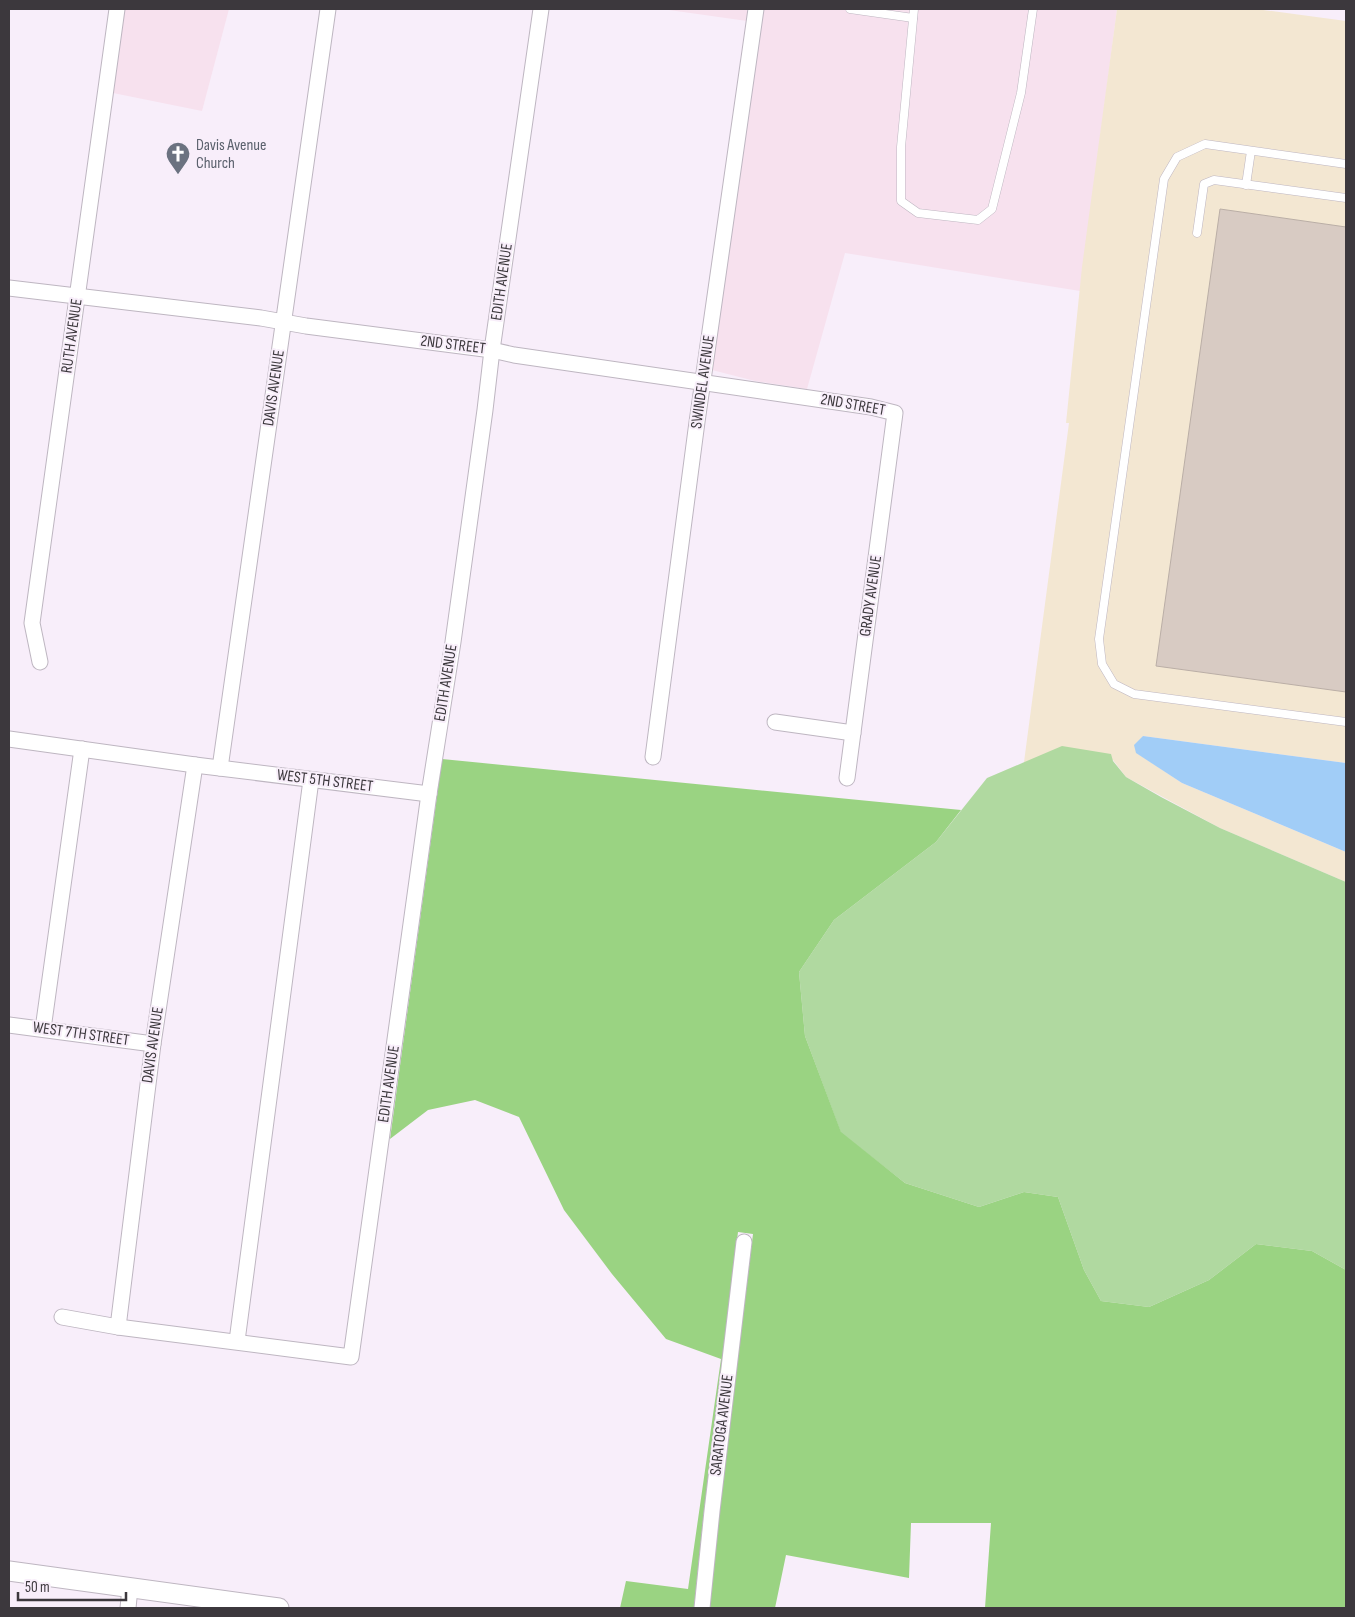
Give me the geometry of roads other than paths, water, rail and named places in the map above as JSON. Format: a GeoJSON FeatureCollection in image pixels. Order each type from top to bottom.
{"type":"FeatureCollection","features":[{"type":"Feature","properties":{"kind":"street","name":"RUTH AVENUE"},"geometry":{"type":"LineString","coordinates":[[40,662],[32,623],[117,9]]}},
{"type":"Feature","properties":{"kind":"street","name":"DAVIS AVENUE"},"geometry":{"type":"LineString","coordinates":[[220,768],[328,9]]}},
{"type":"Feature","properties":{"kind":"street","name":"EDITH AVENUE"},"geometry":{"type":"LineString","coordinates":[[236,1341],[351,1357],[541,9]]}},
{"type":"Feature","properties":{"kind":"street","name":"SWINDEL AVENUE"},"geometry":{"type":"LineString","coordinates":[[653,756],[703,382],[756,9]]}},
{"type":"Feature","properties":{"kind":"street","name":"2ND STREET"},"geometry":{"type":"LineString","coordinates":[[9,288],[284,321],[306,326],[492,350],[514,355],[871,407],[895,413]]}},
{"type":"Feature","properties":{"kind":"street","name":"GRADY AVENUE"},"geometry":{"type":"LineString","coordinates":[[847,778],[895,413]]}},
{"type":"Feature","properties":{"kind":"street"},"geometry":{"type":"LineString","coordinates":[[774,722],[853,733]]}},
{"type":"Feature","properties":{"kind":"street"},"geometry":{"type":"LineString","coordinates":[[9,739],[195,765]]}},
{"type":"Feature","properties":{"kind":"street"},"geometry":{"type":"LineString","coordinates":[[43,1030],[82,748]]}},
{"type":"Feature","properties":{"kind":"street","name":"DAVIS AVENUE"},"geometry":{"type":"LineString","coordinates":[[118,1327],[153,1044],[195,765]]}},
{"type":"Feature","properties":{"kind":"street","name":"WEST 5TH STREET"},"geometry":{"type":"LineString","coordinates":[[195,765],[429,794]]}},
{"type":"Feature","properties":{"kind":"street"},"geometry":{"type":"LineString","coordinates":[[62,1317],[118,1327],[236,1341],[311,780]]}},
{"type":"Feature","properties":{"kind":"street","name":"WEST 7TH STREET"},"geometry":{"type":"LineString","coordinates":[[9,1025],[153,1044]]}},
{"type":"Feature","properties":{"kind":"street","name":"SARATOGA AVENUE"},"geometry":{"type":"LineString","coordinates":[[702,1608],[744,1242]]}},
{"type":"Feature","properties":{"kind":"street"},"geometry":{"type":"LineString","coordinates":[[9,1572],[279,1608]]}},
{"type":"Feature","properties":{"kind":"street"},"geometry":{"type":"LineString","coordinates":[[128,1608],[130,1588]]}},
{"type":"Feature","properties":{"kind":"lane"},"geometry":{"type":"LineString","coordinates":[[850,9],[913,18]]}},
{"type":"Feature","properties":{"kind":"lane"},"geometry":{"type":"LineString","coordinates":[[914,9],[901,147],[901,201],[918,213],[978,220],[992,209],[1021,93],[1033,9]]}},
{"type":"Feature","properties":{"kind":"lane"},"geometry":{"type":"LineString","coordinates":[[1346,164],[1205,144],[1177,157],[1164,179],[1099,639],[1102,664],[1114,684],[1134,694],[1346,722]]}},
{"type":"Feature","properties":{"kind":"lane"},"geometry":{"type":"LineString","coordinates":[[1246,184],[1251,151]]}},
{"type":"Feature","properties":{"kind":"lane"},"geometry":{"type":"LineString","coordinates":[[1197,233],[1204,184],[1214,180],[1346,198]]}},
{"type":"Feature","properties":{"kind":"water"},"geometry":{"type":"Polygon","coordinates":[[[1143,736],[1346,763],[1346,852],[1182,783],[1136,753],[1134,745],[1143,736]]]}},
{"type":"Feature","properties":{"kind":"place","name":"Davis Avenue Church"},"geometry":{"type":"Point","coordinates":[178,175]}}]}
